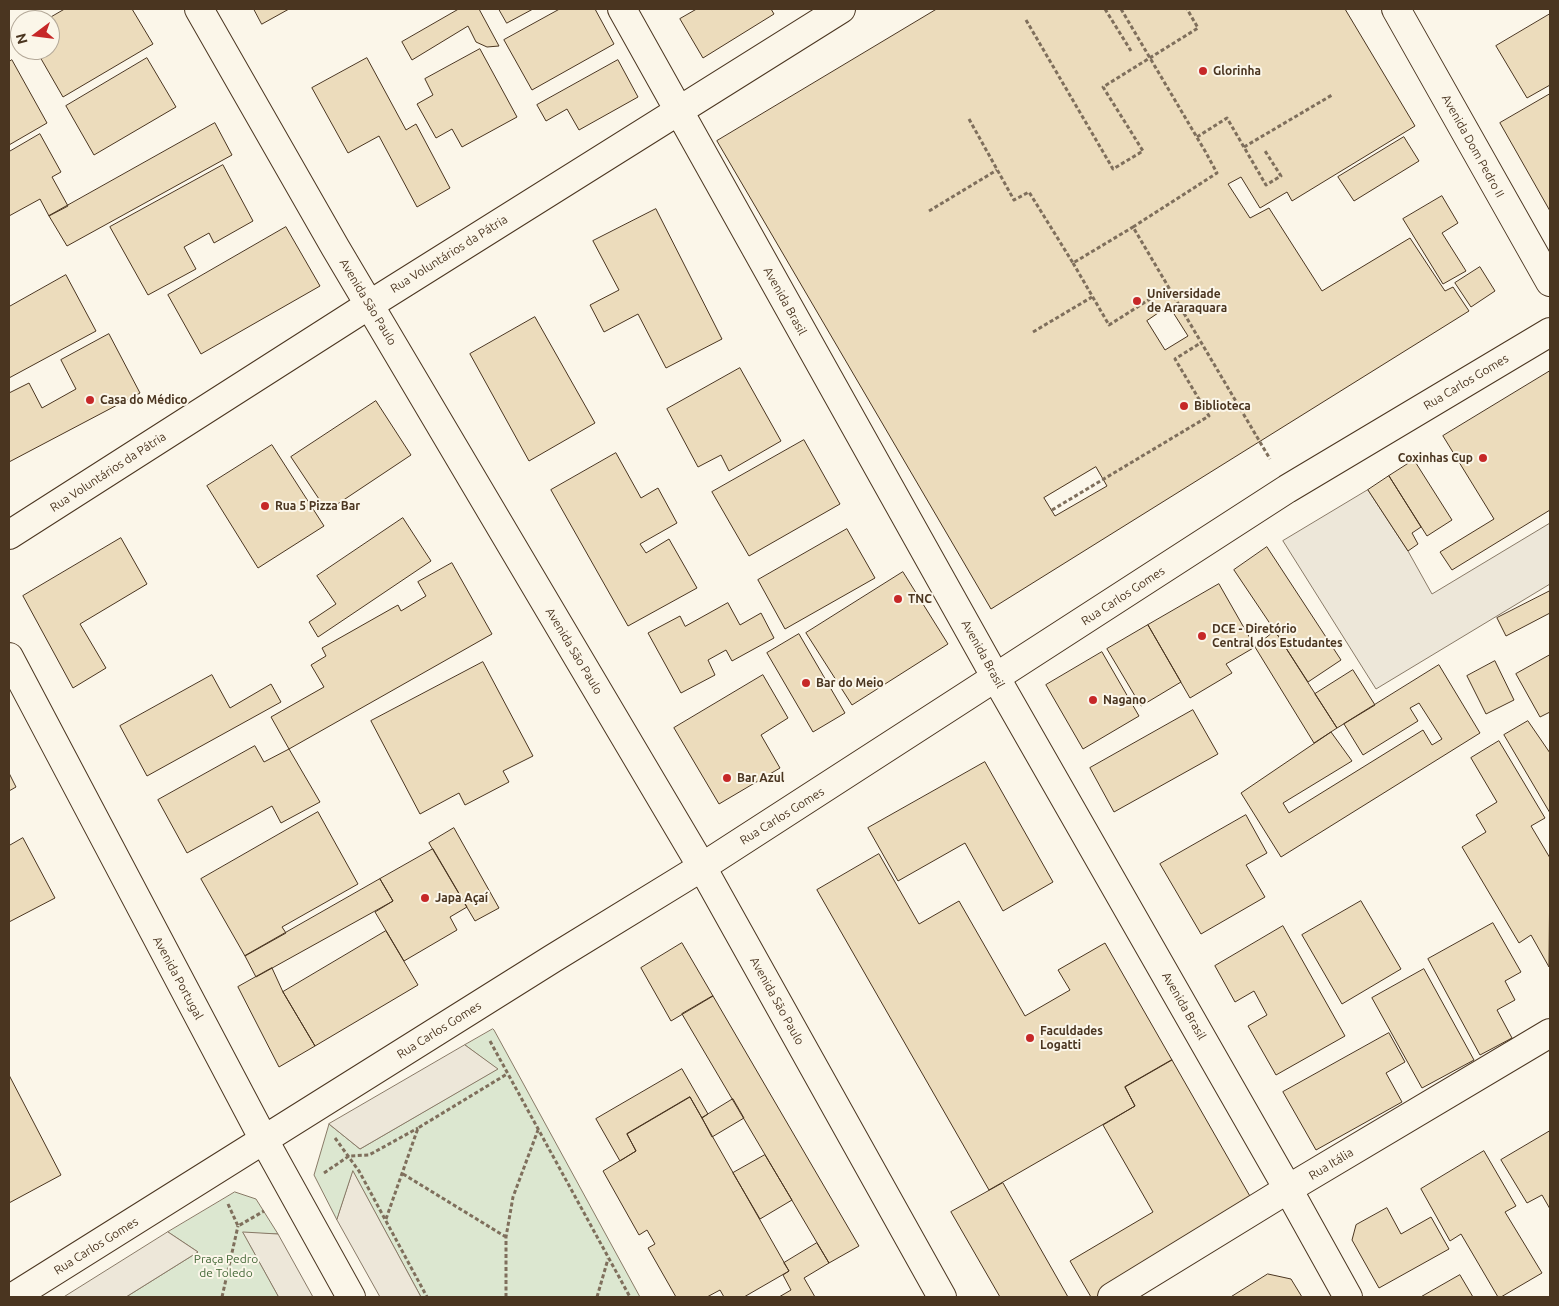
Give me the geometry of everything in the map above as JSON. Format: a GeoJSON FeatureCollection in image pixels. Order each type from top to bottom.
{"type":"FeatureCollection","features":[{"type":"Feature","properties":{"kind":"street","name":"Avenida São Paulo"},"geometry":{"type":"LineString","coordinates":[[199,9],[369,305],[702,866],[942,1297]]}},
{"type":"Feature","properties":{"kind":"street","name":"Avenida Brasil"},"geometry":{"type":"LineString","coordinates":[[622,9],[996,678],[1348,1297]]}},
{"type":"Feature","properties":{"kind":"street","name":"Rua Voluntários da Pátria"},"geometry":{"type":"LineString","coordinates":[[9,535],[369,305],[841,9]]}},
{"type":"Feature","properties":{"kind":"street","name":"Avenida Dom Pedro II"},"geometry":{"type":"LineString","coordinates":[[1396,9],[1550,282]]}},
{"type":"Feature","properties":{"kind":"street","name":"Rua Carlos Gomes"},"geometry":{"type":"LineString","coordinates":[[13,1297],[702,866],[1287,489],[1550,332]]}},
{"type":"Feature","properties":{"kind":"street","name":"Avenida Portugal"},"geometry":{"type":"LineString","coordinates":[[9,657],[264,1140],[351,1297]]}},
{"type":"Feature","properties":{"kind":"street","name":"Rua Itália"},"geometry":{"type":"LineString","coordinates":[[1112,1297],[1550,1033]]}},
{"type":"Feature","properties":{"kind":"path"},"geometry":{"type":"LineString","coordinates":[[1105,9],[1131,51]]}},
{"type":"Feature","properties":{"kind":"path"},"geometry":{"type":"LineString","coordinates":[[1073,263],[1217,173],[1121,9]]}},
{"type":"Feature","properties":{"kind":"path"},"geometry":{"type":"LineString","coordinates":[[1026,20],[1113,169],[1143,151],[1103,87],[1198,28],[1187,9]]}},
{"type":"Feature","properties":{"kind":"path"},"geometry":{"type":"LineString","coordinates":[[1244,147],[1332,95]]}},
{"type":"Feature","properties":{"kind":"path"},"geometry":{"type":"LineString","coordinates":[[1196,137],[1227,118],[1266,185],[1280,176],[1265,151]]}},
{"type":"Feature","properties":{"kind":"path"},"geometry":{"type":"LineString","coordinates":[[969,119],[1014,200],[1029,192],[1109,325],[1169,287]]}},
{"type":"Feature","properties":{"kind":"path"},"geometry":{"type":"LineString","coordinates":[[929,211],[997,170]]}},
{"type":"Feature","properties":{"kind":"path"},"geometry":{"type":"LineString","coordinates":[[1133,226],[1287,489]]}},
{"type":"Feature","properties":{"kind":"path"},"geometry":{"type":"LineString","coordinates":[[1034,332],[1092,297]]}},
{"type":"Feature","properties":{"kind":"path"},"geometry":{"type":"LineString","coordinates":[[1052,510],[1209,416],[1176,359],[1202,342]]}},
{"type":"Feature","properties":{"kind":"path"},"geometry":{"type":"LineString","coordinates":[[472,1009],[630,1297]]}},
{"type":"Feature","properties":{"kind":"path"},"geometry":{"type":"LineString","coordinates":[[349,1156],[369,1155],[418,1128],[507,1074]]}},
{"type":"Feature","properties":{"kind":"path"},"geometry":{"type":"LineString","coordinates":[[313,1109],[360,1171],[427,1297]]}},
{"type":"Feature","properties":{"kind":"path"},"geometry":{"type":"LineString","coordinates":[[385,1220],[418,1128]]}},
{"type":"Feature","properties":{"kind":"path"},"geometry":{"type":"LineString","coordinates":[[506,1297],[506,1237],[513,1197],[538,1130]]}},
{"type":"Feature","properties":{"kind":"path"},"geometry":{"type":"LineString","coordinates":[[212,1173],[238,1226],[222,1297]]}},
{"type":"Feature","properties":{"kind":"path"},"geometry":{"type":"LineString","coordinates":[[402,1174],[506,1237]]}},
{"type":"Feature","properties":{"kind":"path"},"geometry":{"type":"LineString","coordinates":[[238,1226],[294,1194]]}},
{"type":"Feature","properties":{"kind":"path"},"geometry":{"type":"LineString","coordinates":[[597,1297],[608,1258]]}},
{"type":"Feature","properties":{"kind":"green space"},"geometry":{"type":"Polygon","coordinates":[[[493,1029],[640,1297],[421,1297],[353,1172],[337,1220],[314,1175],[329,1124],[360,1149],[497,1069],[465,1045],[493,1029]]]}},
{"type":"Feature","properties":{"kind":"green space","name":"Praça Pedro de Toledo"},"geometry":{"type":"Polygon","coordinates":[[[235,1192],[256,1199],[278,1234],[244,1233],[279,1297],[126,1297],[198,1252],[168,1232],[235,1192]]]}},
{"type":"Feature","properties":{"kind":"shaded area"},"geometry":{"type":"Polygon","coordinates":[[[1368,490],[1408,551],[1432,594],[1550,523],[1550,584],[1376,689],[1283,541],[1368,490]]]}},
{"type":"Feature","properties":{"kind":"shaded area"},"geometry":{"type":"Polygon","coordinates":[[[465,1045],[498,1069],[360,1149],[329,1124],[465,1045]]]}},
{"type":"Feature","properties":{"kind":"shaded area"},"geometry":{"type":"Polygon","coordinates":[[[353,1171],[421,1297],[380,1297],[337,1220],[353,1171]]]}},
{"type":"Feature","properties":{"kind":"shaded area"},"geometry":{"type":"Polygon","coordinates":[[[168,1232],[198,1252],[126,1297],[64,1297],[168,1232]]]}},
{"type":"Feature","properties":{"kind":"shaded area"},"geometry":{"type":"Polygon","coordinates":[[[243,1232],[278,1234],[313,1297],[279,1297],[243,1232]]]}},
{"type":"Feature","properties":{"kind":"building"},"geometry":{"type":"Polygon","coordinates":[[[65,9],[132,9],[153,44],[63,97],[42,60],[60,60],[60,12],[65,9]]]}},
{"type":"Feature","properties":{"kind":"building"},"geometry":{"type":"Polygon","coordinates":[[[254,9],[289,9],[262,24],[254,9]]]}},
{"type":"Feature","properties":{"kind":"building"},"geometry":{"type":"Polygon","coordinates":[[[459,9],[479,9],[499,46],[487,47],[476,42],[468,26],[412,60],[402,42],[459,9]]]}},
{"type":"Feature","properties":{"kind":"building"},"geometry":{"type":"Polygon","coordinates":[[[499,9],[533,9],[507,23],[499,9]]]}},
{"type":"Feature","properties":{"kind":"building"},"geometry":{"type":"Polygon","coordinates":[[[560,9],[595,9],[614,44],[532,90],[504,40],[560,9]]]}},
{"type":"Feature","properties":{"kind":"building"},"geometry":{"type":"Polygon","coordinates":[[[697,9],[771,9],[774,14],[703,58],[680,19],[697,9]]]}},
{"type":"Feature","properties":{"kind":"building","name":"Universidade de Araraquara"},"geometry":{"type":"Polygon","coordinates":[[[937,9],[1345,9],[1415,126],[1292,201],[1287,192],[1260,208],[1241,177],[1228,184],[1250,218],[1269,208],[1322,291],[1410,238],[1445,291],[1453,287],[1469,311],[991,609],[717,141],[937,9]],[[1169,306],[1147,321],[1165,350],[1188,336],[1169,306]],[[1096,467],[1044,498],[1055,516],[1107,486],[1096,467]]]}},
{"type":"Feature","properties":{"kind":"building"},"geometry":{"type":"Polygon","coordinates":[[[1550,14],[1550,85],[1527,98],[1496,46],[1550,14]]]}},
{"type":"Feature","properties":{"kind":"building"},"geometry":{"type":"Polygon","coordinates":[[[480,49],[517,117],[462,147],[452,129],[436,138],[417,104],[433,95],[425,79],[480,49]]]}},
{"type":"Feature","properties":{"kind":"building"},"geometry":{"type":"Polygon","coordinates":[[[147,58],[176,107],[94,155],[66,106],[147,58]]]}},
{"type":"Feature","properties":{"kind":"building"},"geometry":{"type":"Polygon","coordinates":[[[367,58],[406,130],[416,124],[450,188],[417,207],[379,136],[348,153],[312,88],[367,58]]]}},
{"type":"Feature","properties":{"kind":"building"},"geometry":{"type":"Polygon","coordinates":[[[12,60],[47,123],[9,145],[9,62],[12,60]]]}},
{"type":"Feature","properties":{"kind":"building"},"geometry":{"type":"Polygon","coordinates":[[[618,60],[638,97],[579,130],[567,109],[546,121],[537,105],[618,60]]]}},
{"type":"Feature","properties":{"kind":"building"},"geometry":{"type":"Polygon","coordinates":[[[1550,94],[1550,211],[1500,123],[1550,94]]]}},
{"type":"Feature","properties":{"kind":"building"},"geometry":{"type":"Polygon","coordinates":[[[215,123],[232,155],[67,246],[49,216],[215,123]]]}},
{"type":"Feature","properties":{"kind":"building"},"geometry":{"type":"Polygon","coordinates":[[[40,134],[61,172],[52,177],[68,206],[49,216],[40,199],[9,216],[9,152],[40,134]]]}},
{"type":"Feature","properties":{"kind":"building"},"geometry":{"type":"Polygon","coordinates":[[[1404,137],[1419,161],[1354,201],[1338,177],[1404,137]]]}},
{"type":"Feature","properties":{"kind":"building"},"geometry":{"type":"Polygon","coordinates":[[[223,165],[253,221],[214,243],[209,233],[184,247],[196,269],[148,295],[110,227],[223,165]]]}},
{"type":"Feature","properties":{"kind":"building"},"geometry":{"type":"Polygon","coordinates":[[[1442,196],[1458,223],[1442,233],[1466,271],[1443,284],[1403,219],[1442,196]]]}},
{"type":"Feature","properties":{"kind":"building"},"geometry":{"type":"Polygon","coordinates":[[[656,209],[722,339],[666,368],[638,314],[604,332],[590,305],[619,290],[593,241],[656,209]]]}},
{"type":"Feature","properties":{"kind":"building"},"geometry":{"type":"Polygon","coordinates":[[[286,227],[320,286],[201,354],[168,295],[286,227]]]}},
{"type":"Feature","properties":{"kind":"building"},"geometry":{"type":"Polygon","coordinates":[[[1480,267],[1495,291],[1471,307],[1455,283],[1480,267]]]}},
{"type":"Feature","properties":{"kind":"building"},"geometry":{"type":"Polygon","coordinates":[[[66,275],[96,331],[9,378],[9,307],[66,275]]]}},
{"type":"Feature","properties":{"kind":"building"},"geometry":{"type":"Polygon","coordinates":[[[535,317],[595,423],[529,461],[470,354],[535,317]]]}},
{"type":"Feature","properties":{"kind":"building","name":"Casa do Médico"},"geometry":{"type":"Polygon","coordinates":[[[109,334],[140,393],[9,462],[9,393],[29,383],[42,408],[76,389],[61,360],[109,334]]]}},
{"type":"Feature","properties":{"kind":"building"},"geometry":{"type":"Polygon","coordinates":[[[740,368],[781,441],[729,471],[721,455],[698,467],[667,409],[740,368]]]}},
{"type":"Feature","properties":{"kind":"building"},"geometry":{"type":"Polygon","coordinates":[[[1550,371],[1550,510],[1452,570],[1440,552],[1494,519],[1443,436],[1550,371]]]}},
{"type":"Feature","properties":{"kind":"building"},"geometry":{"type":"Polygon","coordinates":[[[376,401],[411,455],[327,511],[291,457],[376,401]]]}},
{"type":"Feature","properties":{"kind":"building"},"geometry":{"type":"Polygon","coordinates":[[[804,440],[840,504],[749,556],[712,492],[804,440]]]}},
{"type":"Feature","properties":{"kind":"building","name":"Rua 5 Pizza Bar"},"geometry":{"type":"Polygon","coordinates":[[[272,445],[324,526],[258,568],[207,486],[272,445]]]}},
{"type":"Feature","properties":{"kind":"building"},"geometry":{"type":"Polygon","coordinates":[[[616,453],[641,498],[658,488],[677,523],[640,544],[646,553],[669,539],[697,588],[628,626],[551,490],[616,453]]]}},
{"type":"Feature","properties":{"kind":"building"},"geometry":{"type":"Polygon","coordinates":[[[1414,460],[1452,520],[1427,536],[1389,476],[1414,460]]]}},
{"type":"Feature","properties":{"kind":"building"},"geometry":{"type":"Polygon","coordinates":[[[1389,476],[1421,527],[1412,533],[1418,544],[1408,551],[1368,490],[1389,476]]]}},
{"type":"Feature","properties":{"kind":"building"},"geometry":{"type":"Polygon","coordinates":[[[403,518],[431,561],[318,637],[309,622],[336,604],[317,576],[403,518]]]}},
{"type":"Feature","properties":{"kind":"building"},"geometry":{"type":"Polygon","coordinates":[[[847,529],[875,578],[785,629],[758,580],[847,529]]]}},
{"type":"Feature","properties":{"kind":"building"},"geometry":{"type":"Polygon","coordinates":[[[121,538],[147,584],[80,624],[106,668],[73,688],[23,596],[121,538]]]}},
{"type":"Feature","properties":{"kind":"building"},"geometry":{"type":"Polygon","coordinates":[[[1267,547],[1341,660],[1308,682],[1234,570],[1267,547]]]}},
{"type":"Feature","properties":{"kind":"building"},"geometry":{"type":"Polygon","coordinates":[[[452,563],[492,634],[289,749],[271,717],[324,687],[311,665],[326,656],[322,648],[398,605],[401,611],[426,596],[418,582],[452,563]]]}},
{"type":"Feature","properties":{"kind":"building"},"geometry":{"type":"Polygon","coordinates":[[[903,572],[948,644],[852,705],[806,633],[903,572]]]}},
{"type":"Feature","properties":{"kind":"building","name":"DCE - Diretório Central dos Estudantes"},"geometry":{"type":"Polygon","coordinates":[[[1219,584],[1255,647],[1226,664],[1232,673],[1190,698],[1148,625],[1219,584]]]}},
{"type":"Feature","properties":{"kind":"building"},"geometry":{"type":"Polygon","coordinates":[[[1550,591],[1550,613],[1506,636],[1497,618],[1550,591]]]}},
{"type":"Feature","properties":{"kind":"building"},"geometry":{"type":"Polygon","coordinates":[[[728,603],[740,625],[761,613],[774,638],[732,661],[726,650],[708,660],[715,675],[681,693],[648,633],[680,616],[685,626],[728,603]]]}},
{"type":"Feature","properties":{"kind":"building"},"geometry":{"type":"Polygon","coordinates":[[[1148,625],[1181,682],[1141,706],[1107,649],[1148,625]]]}},
{"type":"Feature","properties":{"kind":"building"},"geometry":{"type":"Polygon","coordinates":[[[1275,631],[1337,728],[1314,743],[1255,647],[1275,631]]]}},
{"type":"Feature","properties":{"kind":"building","name":"Bar do Meio"},"geometry":{"type":"Polygon","coordinates":[[[799,634],[845,713],[813,732],[767,653],[799,634]]]}},
{"type":"Feature","properties":{"kind":"building","name":"Nagano"},"geometry":{"type":"Polygon","coordinates":[[[1102,652],[1139,716],[1083,749],[1046,685],[1102,652]]]}},
{"type":"Feature","properties":{"kind":"building"},"geometry":{"type":"Polygon","coordinates":[[[1550,655],[1550,712],[1540,717],[1516,674],[1550,655]]]}},
{"type":"Feature","properties":{"kind":"building"},"geometry":{"type":"Polygon","coordinates":[[[1495,661],[1514,700],[1486,714],[1467,676],[1495,661]]]}},
{"type":"Feature","properties":{"kind":"building"},"geometry":{"type":"Polygon","coordinates":[[[483,662],[533,756],[503,771],[509,782],[465,805],[459,793],[420,814],[371,721],[483,662]]]}},
{"type":"Feature","properties":{"kind":"building"},"geometry":{"type":"Polygon","coordinates":[[[1439,665],[1480,733],[1281,857],[1241,793],[1331,732],[1352,761],[1283,803],[1289,813],[1423,730],[1432,745],[1442,739],[1419,703],[1410,708],[1418,721],[1363,755],[1344,724],[1439,665]]]}},
{"type":"Feature","properties":{"kind":"building"},"geometry":{"type":"Polygon","coordinates":[[[1353,670],[1375,705],[1337,728],[1315,694],[1353,670]]]}},
{"type":"Feature","properties":{"kind":"building"},"geometry":{"type":"Polygon","coordinates":[[[212,675],[230,708],[271,684],[281,702],[147,776],[120,726],[212,675]]]}},
{"type":"Feature","properties":{"kind":"building"},"geometry":{"type":"Polygon","coordinates":[[[763,675],[788,718],[761,735],[780,768],[719,804],[674,728],[763,675]]]}},
{"type":"Feature","properties":{"kind":"building"},"geometry":{"type":"Polygon","coordinates":[[[1193,710],[1218,754],[1114,812],[1090,768],[1193,710]]]}},
{"type":"Feature","properties":{"kind":"building"},"geometry":{"type":"Polygon","coordinates":[[[1528,721],[1550,753],[1550,813],[1504,735],[1528,721]]]}},
{"type":"Feature","properties":{"kind":"building"},"geometry":{"type":"Polygon","coordinates":[[[1499,741],[1545,818],[1531,826],[1550,858],[1549,967],[1531,935],[1519,943],[1462,847],[1486,832],[1476,815],[1497,802],[1471,758],[1499,741]]]}},
{"type":"Feature","properties":{"kind":"building"},"geometry":{"type":"Polygon","coordinates":[[[255,746],[264,762],[289,749],[320,802],[281,823],[272,806],[187,853],[158,800],[255,746]]]}},
{"type":"Feature","properties":{"kind":"building"},"geometry":{"type":"Polygon","coordinates":[[[985,762],[1053,882],[1003,911],[965,843],[898,881],[868,828],[985,762]]]}},
{"type":"Feature","properties":{"kind":"building"},"geometry":{"type":"Polygon","coordinates":[[[9,773],[16,787],[9,791],[9,773]]]}},
{"type":"Feature","properties":{"kind":"building"},"geometry":{"type":"Polygon","coordinates":[[[318,812],[358,884],[282,927],[286,933],[245,956],[201,879],[318,812]]]}},
{"type":"Feature","properties":{"kind":"building"},"geometry":{"type":"Polygon","coordinates":[[[1246,815],[1267,853],[1246,865],[1265,897],[1201,934],[1160,864],[1246,815]]]}},
{"type":"Feature","properties":{"kind":"building"},"geometry":{"type":"Polygon","coordinates":[[[454,828],[499,908],[475,921],[429,843],[454,828]]]}},
{"type":"Feature","properties":{"kind":"building"},"geometry":{"type":"Polygon","coordinates":[[[23,838],[55,898],[9,922],[9,846],[23,838]]]}},
{"type":"Feature","properties":{"kind":"building"},"geometry":{"type":"Polygon","coordinates":[[[433,849],[467,907],[450,917],[457,930],[404,961],[375,912],[393,901],[380,879],[433,849]]]}},
{"type":"Feature","properties":{"kind":"building","name":"Faculdades Logatti"},"geometry":{"type":"Polygon","coordinates":[[[879,854],[919,924],[959,901],[1025,1016],[1070,990],[1058,970],[1105,943],[1172,1060],[1125,1087],[1135,1106],[989,1190],[817,890],[879,854]]]}},
{"type":"Feature","properties":{"kind":"building"},"geometry":{"type":"Polygon","coordinates":[[[380,879],[393,901],[256,977],[245,956],[380,879]]]}},
{"type":"Feature","properties":{"kind":"building"},"geometry":{"type":"Polygon","coordinates":[[[1361,901],[1401,969],[1342,1004],[1302,935],[1361,901]]]}},
{"type":"Feature","properties":{"kind":"building"},"geometry":{"type":"Polygon","coordinates":[[[1493,923],[1521,972],[1505,981],[1515,1000],[1497,1010],[1512,1038],[1480,1055],[1428,959],[1493,923]]]}},
{"type":"Feature","properties":{"kind":"building"},"geometry":{"type":"Polygon","coordinates":[[[1283,926],[1345,1036],[1276,1075],[1248,1026],[1267,1015],[1254,991],[1235,1002],[1215,966],[1283,926]]]}},
{"type":"Feature","properties":{"kind":"building"},"geometry":{"type":"Polygon","coordinates":[[[386,931],[418,985],[315,1046],[283,992],[386,931]]]}},
{"type":"Feature","properties":{"kind":"building"},"geometry":{"type":"Polygon","coordinates":[[[682,943],[713,996],[671,1021],[641,968],[682,943]]]}},
{"type":"Feature","properties":{"kind":"building"},"geometry":{"type":"Polygon","coordinates":[[[272,968],[283,992],[315,1046],[279,1067],[238,987],[272,968]]]}},
{"type":"Feature","properties":{"kind":"building"},"geometry":{"type":"Polygon","coordinates":[[[1424,969],[1474,1060],[1422,1088],[1372,998],[1424,969]]]}},
{"type":"Feature","properties":{"kind":"building"},"geometry":{"type":"Polygon","coordinates":[[[713,996],[859,1246],[829,1263],[682,1014],[713,996]]]}},
{"type":"Feature","properties":{"kind":"building"},"geometry":{"type":"Polygon","coordinates":[[[1389,1033],[1405,1062],[1386,1073],[1402,1102],[1316,1150],[1283,1092],[1389,1033]]]}},
{"type":"Feature","properties":{"kind":"building"},"geometry":{"type":"Polygon","coordinates":[[[1172,1060],[1255,1205],[1096,1297],[1091,1297],[1070,1261],[1153,1212],[1103,1125],[1135,1106],[1125,1087],[1172,1060]]]}},
{"type":"Feature","properties":{"kind":"building"},"geometry":{"type":"Polygon","coordinates":[[[682,1069],[708,1114],[702,1118],[690,1097],[627,1134],[636,1151],[620,1161],[596,1119],[682,1069]]]}},
{"type":"Feature","properties":{"kind":"building"},"geometry":{"type":"Polygon","coordinates":[[[9,1075],[61,1175],[9,1203],[9,1075]]]}},
{"type":"Feature","properties":{"kind":"building"},"geometry":{"type":"Polygon","coordinates":[[[690,1097],[789,1271],[744,1297],[724,1297],[720,1290],[707,1297],[676,1297],[648,1248],[655,1244],[647,1230],[639,1235],[603,1171],[636,1151],[627,1134],[690,1097]]]}},
{"type":"Feature","properties":{"kind":"building"},"geometry":{"type":"Polygon","coordinates":[[[733,1099],[744,1118],[712,1137],[702,1118],[733,1099]]]}},
{"type":"Feature","properties":{"kind":"building"},"geometry":{"type":"Polygon","coordinates":[[[1550,1131],[1550,1209],[1542,1195],[1527,1203],[1501,1160],[1550,1131]]]}},
{"type":"Feature","properties":{"kind":"building"},"geometry":{"type":"Polygon","coordinates":[[[1484,1151],[1516,1206],[1505,1212],[1542,1273],[1501,1297],[1498,1297],[1461,1234],[1450,1241],[1421,1189],[1484,1151]]]}},
{"type":"Feature","properties":{"kind":"building"},"geometry":{"type":"Polygon","coordinates":[[[765,1155],[792,1200],[760,1219],[733,1173],[765,1155]]]}},
{"type":"Feature","properties":{"kind":"building"},"geometry":{"type":"Polygon","coordinates":[[[1003,1183],[1068,1297],[1000,1297],[951,1212],[1003,1183]]]}},
{"type":"Feature","properties":{"kind":"building"},"geometry":{"type":"Polygon","coordinates":[[[1387,1208],[1401,1234],[1431,1217],[1449,1249],[1379,1288],[1352,1240],[1356,1225],[1387,1208]]]}},
{"type":"Feature","properties":{"kind":"building"},"geometry":{"type":"Polygon","coordinates":[[[817,1243],[829,1263],[804,1278],[815,1297],[779,1297],[791,1290],[783,1275],[789,1271],[784,1263],[817,1243]]]}},
{"type":"Feature","properties":{"kind":"building"},"geometry":{"type":"Polygon","coordinates":[[[1268,1274],[1291,1279],[1302,1297],[1231,1297],[1268,1274]]]}},
{"type":"Feature","properties":{"kind":"building"},"geometry":{"type":"Polygon","coordinates":[[[1460,1275],[1473,1297],[1421,1297],[1460,1275]]]}},
{"type":"Feature","properties":{"kind":"place","name":"Glorinha"},"geometry":{"type":"Point","coordinates":[1203,71]}},
{"type":"Feature","properties":{"kind":"place","name":"Universidade de Araraquara"},"geometry":{"type":"Point","coordinates":[1137,301]}},
{"type":"Feature","properties":{"kind":"place","name":"Casa do Médico"},"geometry":{"type":"Point","coordinates":[90,400]}},
{"type":"Feature","properties":{"kind":"place","name":"Biblioteca"},"geometry":{"type":"Point","coordinates":[1184,406]}},
{"type":"Feature","properties":{"kind":"place","name":"Coxinhas Cup"},"geometry":{"type":"Point","coordinates":[1483,458]}},
{"type":"Feature","properties":{"kind":"place","name":"Rua 5 Pizza Bar"},"geometry":{"type":"Point","coordinates":[265,506]}},
{"type":"Feature","properties":{"kind":"place","name":"TNC"},"geometry":{"type":"Point","coordinates":[898,599]}},
{"type":"Feature","properties":{"kind":"place","name":"DCE - Diretório Central dos Estudantes"},"geometry":{"type":"Point","coordinates":[1202,636]}},
{"type":"Feature","properties":{"kind":"place","name":"Bar do Meio"},"geometry":{"type":"Point","coordinates":[806,683]}},
{"type":"Feature","properties":{"kind":"place","name":"Nagano"},"geometry":{"type":"Point","coordinates":[1093,700]}},
{"type":"Feature","properties":{"kind":"place","name":"Bar Azul"},"geometry":{"type":"Point","coordinates":[727,778]}},
{"type":"Feature","properties":{"kind":"place","name":"Japa Açaí"},"geometry":{"type":"Point","coordinates":[425,898]}},
{"type":"Feature","properties":{"kind":"place","name":"Faculdades Logatti"},"geometry":{"type":"Point","coordinates":[1030,1038]}}]}
